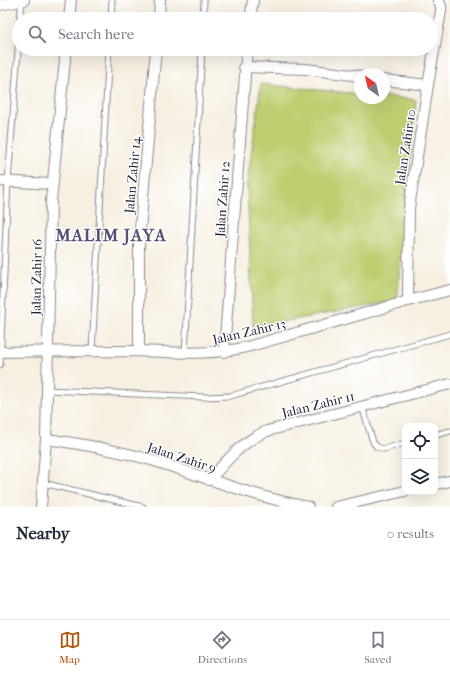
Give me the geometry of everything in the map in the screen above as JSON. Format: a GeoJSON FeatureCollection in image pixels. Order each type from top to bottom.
{"type":"FeatureCollection","features":[{"type":"Feature","properties":{"kind":"street"},"geometry":{"type":"LineString","coordinates":[[0,5],[23,0]]}},
{"type":"Feature","properties":{"kind":"street"},"geometry":{"type":"LineString","coordinates":[[70,12],[71,0]]}},
{"type":"Feature","properties":{"kind":"street"},"geometry":{"type":"LineString","coordinates":[[159,12],[160,0]]}},
{"type":"Feature","properties":{"kind":"street"},"geometry":{"type":"LineString","coordinates":[[251,12],[253,0]]}},
{"type":"Feature","properties":{"kind":"street","name":"Jalan Zahir 10"},"geometry":{"type":"LineString","coordinates":[[438,0],[441,6],[438,28]]}},
{"type":"Feature","properties":{"kind":"street","name":"Jalan Zahir 16"},"geometry":{"type":"LineString","coordinates":[[40,507],[46,439],[52,184],[65,56]]}},
{"type":"Feature","properties":{"kind":"street","name":"Jalan Zahir 14"},"geometry":{"type":"LineString","coordinates":[[139,351],[139,241],[155,56]]}},
{"type":"Feature","properties":{"kind":"street","name":"Jalan Zahir 12"},"geometry":{"type":"LineString","coordinates":[[224,352],[245,56]]}},
{"type":"Feature","properties":{"kind":"street","name":"Jalan Zahir 10"},"geometry":{"type":"LineString","coordinates":[[408,301],[409,208],[433,56]]}},
{"type":"Feature","properties":{"kind":"street"},"geometry":{"type":"LineString","coordinates":[[244,67],[306,69],[354,75]]}},
{"type":"Feature","properties":{"kind":"street"},"geometry":{"type":"LineString","coordinates":[[390,81],[428,86]]}},
{"type":"Feature","properties":{"kind":"street"},"geometry":{"type":"LineString","coordinates":[[4,181],[52,184]]}},
{"type":"Feature","properties":{"kind":"street","name":"Jalan Zahir 13"},"geometry":{"type":"LineString","coordinates":[[0,352],[224,352],[247,347],[450,290]]}},
{"type":"Feature","properties":{"kind":"street","name":"Jalan Zahir 11"},"geometry":{"type":"LineString","coordinates":[[209,480],[244,443],[259,434],[450,384]]}},
{"type":"Feature","properties":{"kind":"street","name":"Jalan Zahir 9"},"geometry":{"type":"LineString","coordinates":[[46,439],[93,446],[130,454],[267,498],[308,507]]}},
{"type":"Feature","properties":{"kind":"street"},"geometry":{"type":"LineString","coordinates":[[438,483],[450,481]]}},
{"type":"Feature","properties":{"kind":"street"},"geometry":{"type":"LineString","coordinates":[[336,507],[402,492]]}},
{"type":"Feature","properties":{"kind":"lane"},"geometry":{"type":"LineString","coordinates":[[21,12],[23,0]]}},
{"type":"Feature","properties":{"kind":"lane"},"geometry":{"type":"LineString","coordinates":[[111,12],[112,0]]}},
{"type":"Feature","properties":{"kind":"lane"},"geometry":{"type":"LineString","coordinates":[[203,12],[204,0]]}},
{"type":"Feature","properties":{"kind":"lane"},"geometry":{"type":"LineString","coordinates":[[0,365],[4,181],[17,56]]}},
{"type":"Feature","properties":{"kind":"lane"},"geometry":{"type":"LineString","coordinates":[[92,351],[109,56]]}},
{"type":"Feature","properties":{"kind":"lane"},"geometry":{"type":"LineString","coordinates":[[185,353],[202,56]]}},
{"type":"Feature","properties":{"kind":"lane"},"geometry":{"type":"LineString","coordinates":[[47,390],[204,397],[230,396],[450,334]]}},
{"type":"Feature","properties":{"kind":"lane"},"geometry":{"type":"LineString","coordinates":[[362,406],[373,442],[377,447],[384,449],[402,444]]}},
{"type":"Feature","properties":{"kind":"lane"},"geometry":{"type":"LineString","coordinates":[[438,434],[450,431]]}},
{"type":"Feature","properties":{"kind":"lane"},"geometry":{"type":"LineString","coordinates":[[43,482],[143,507]]}},
{"type":"Feature","properties":{"kind":"green space"},"geometry":{"type":"Polygon","coordinates":[[[261,84],[354,93],[354,104],[390,104],[390,97],[416,100],[397,301],[253,327],[247,184],[261,84]]]}},
{"type":"Feature","properties":{"kind":"district","name":"MALIM JAYA"},"geometry":{"type":"Point","coordinates":[111,235]}}]}
